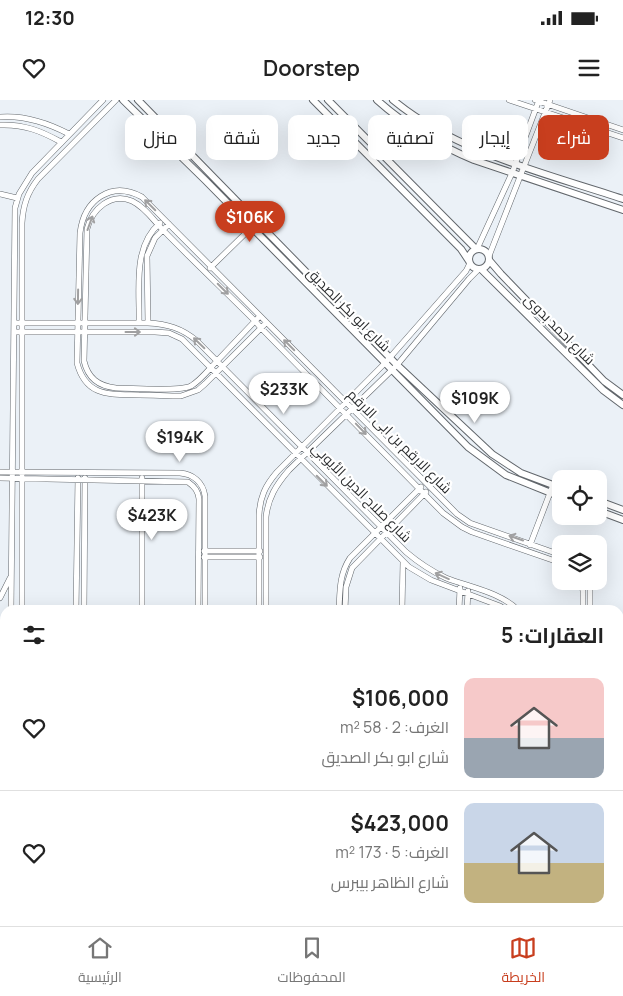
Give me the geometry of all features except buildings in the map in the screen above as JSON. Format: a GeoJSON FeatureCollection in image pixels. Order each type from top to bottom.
{"type":"FeatureCollection","features":[{"type":"Feature","properties":{"kind":"street"},"geometry":{"type":"LineString","coordinates":[[11,605],[14,215],[17,198],[24,183],[32,173],[103,100]]}},
{"type":"Feature","properties":{"kind":"street"},"geometry":{"type":"LineString","coordinates":[[22,605],[23,207],[28,192],[38,179],[116,100]]}},
{"type":"Feature","properties":{"kind":"street","name":"شارع ابو بكر الصديق"},"geometry":{"type":"LineString","coordinates":[[124,100],[206,180],[251,228],[468,446],[492,466],[520,482],[550,493]]}},
{"type":"Feature","properties":{"kind":"street","name":"شارع ابو بكر الصديق"},"geometry":{"type":"LineString","coordinates":[[138,100],[390,358],[492,454],[521,473],[552,486]]}},
{"type":"Feature","properties":{"kind":"street"},"geometry":{"type":"LineString","coordinates":[[313,100],[461,249],[474,267],[480,269]]}},
{"type":"Feature","properties":{"kind":"street"},"geometry":{"type":"LineString","coordinates":[[328,100],[476,249],[486,251],[489,258]]}},
{"type":"Feature","properties":{"kind":"street"},"geometry":{"type":"LineString","coordinates":[[377,100],[404,122],[438,144],[474,160],[623,210]]}},
{"type":"Feature","properties":{"kind":"street"},"geometry":{"type":"LineString","coordinates":[[393,100],[414,116],[446,135],[480,151],[623,199]]}},
{"type":"Feature","properties":{"kind":"street"},"geometry":{"type":"LineString","coordinates":[[508,100],[623,138]]}},
{"type":"Feature","properties":{"kind":"street"},"geometry":{"type":"LineString","coordinates":[[259,605],[259,515],[262,495],[271,479],[390,358],[463,274],[470,262],[471,253],[476,249],[512,173],[537,100],[549,102],[623,130]]}},
{"type":"Feature","properties":{"kind":"street"},"geometry":{"type":"LineString","coordinates":[[266,605],[268,504],[276,486],[397,365],[469,279],[487,265],[549,102]]}},
{"type":"Feature","properties":{"kind":"street"},"geometry":{"type":"LineString","coordinates":[[0,117],[14,116],[40,121],[69,134]]}},
{"type":"Feature","properties":{"kind":"street"},"geometry":{"type":"LineString","coordinates":[[0,125],[30,127],[62,142]]}},
{"type":"Feature","properties":{"kind":"street","name":"شارع الارقم بن ابى الارقم"},"geometry":{"type":"LineString","coordinates":[[266,323],[198,390],[181,396],[108,395],[99,392],[84,380],[77,363],[79,254],[81,226],[86,211],[98,198],[112,191],[124,190],[142,197],[463,519],[552,552]]}},
{"type":"Feature","properties":{"kind":"street"},"geometry":{"type":"LineString","coordinates":[[0,194],[17,198]]}},
{"type":"Feature","properties":{"kind":"street","name":"شارع الارقم بن ابى الارقم"},"geometry":{"type":"LineString","coordinates":[[260,316],[255,321],[217,361],[198,380],[185,388],[106,387],[96,383],[90,377],[84,361],[89,222],[96,211],[109,201],[125,199],[139,206],[255,321],[443,513],[462,527],[552,559]]}},
{"type":"Feature","properties":{"kind":"street"},"geometry":{"type":"LineString","coordinates":[[139,323],[141,254],[148,235],[164,219]]}},
{"type":"Feature","properties":{"kind":"street"},"geometry":{"type":"LineString","coordinates":[[206,272],[257,222]]}},
{"type":"Feature","properties":{"kind":"street"},"geometry":{"type":"LineString","coordinates":[[148,323],[147,256],[151,244],[169,224]]}},
{"type":"Feature","properties":{"kind":"street"},"geometry":{"type":"LineString","coordinates":[[79,254],[87,254]]}},
{"type":"Feature","properties":{"kind":"street","name":"شارع احمد بدوى"},"geometry":{"type":"LineString","coordinates":[[489,258],[604,381],[623,395]]}},
{"type":"Feature","properties":{"kind":"street","name":"شارع احمد بدوى"},"geometry":{"type":"LineString","coordinates":[[480,269],[603,390],[623,404]]}},
{"type":"Feature","properties":{"kind":"street","name":"شارع صلاح الدين الأيوبي"},"geometry":{"type":"LineString","coordinates":[[14,323],[148,323],[163,324],[181,330],[197,341],[418,563],[432,571],[512,605]]}},
{"type":"Feature","properties":{"kind":"street","name":"شارع صلاح الدين الأيوبي"},"geometry":{"type":"LineString","coordinates":[[14,332],[155,332],[169,333],[188,343],[403,562],[424,576],[497,605]]}},
{"type":"Feature","properties":{"kind":"street"},"geometry":{"type":"LineString","coordinates":[[0,472],[142,473],[186,474],[192,476],[202,485],[205,496],[206,605]]}},
{"type":"Feature","properties":{"kind":"street"},"geometry":{"type":"LineString","coordinates":[[76,605],[78,472]]}},
{"type":"Feature","properties":{"kind":"street"},"geometry":{"type":"LineString","coordinates":[[84,605],[85,472]]}},
{"type":"Feature","properties":{"kind":"street"},"geometry":{"type":"LineString","coordinates":[[142,473],[142,605]]}},
{"type":"Feature","properties":{"kind":"street"},"geometry":{"type":"LineString","coordinates":[[0,478],[188,482],[194,486],[199,499],[198,605]]}},
{"type":"Feature","properties":{"kind":"street"},"geometry":{"type":"LineString","coordinates":[[339,605],[340,580],[345,565],[425,483]]}},
{"type":"Feature","properties":{"kind":"street"},"geometry":{"type":"LineString","coordinates":[[345,605],[346,587],[352,568],[430,488]]}},
{"type":"Feature","properties":{"kind":"street"},"geometry":{"type":"LineString","coordinates":[[528,550],[552,488]]}},
{"type":"Feature","properties":{"kind":"street"},"geometry":{"type":"LineString","coordinates":[[607,504],[623,510]]}},
{"type":"Feature","properties":{"kind":"street"},"geometry":{"type":"LineString","coordinates":[[607,514],[623,520]]}},
{"type":"Feature","properties":{"kind":"street"},"geometry":{"type":"LineString","coordinates":[[198,554],[266,554]]}},
{"type":"Feature","properties":{"kind":"street"},"geometry":{"type":"LineString","coordinates":[[402,605],[403,562]]}},
{"type":"Feature","properties":{"kind":"street"},"geometry":{"type":"LineString","coordinates":[[0,598],[12,576]]}},
{"type":"Feature","properties":{"kind":"street"},"geometry":{"type":"LineString","coordinates":[[459,605],[460,583]]}},
{"type":"Feature","properties":{"kind":"street"},"geometry":{"type":"LineString","coordinates":[[468,586],[468,605]]}},
{"type":"Feature","properties":{"kind":"street"},"geometry":{"type":"LineString","coordinates":[[583,590],[583,605]]}},
{"type":"Feature","properties":{"kind":"street"},"geometry":{"type":"LineString","coordinates":[[590,590],[590,605]]}}]}
